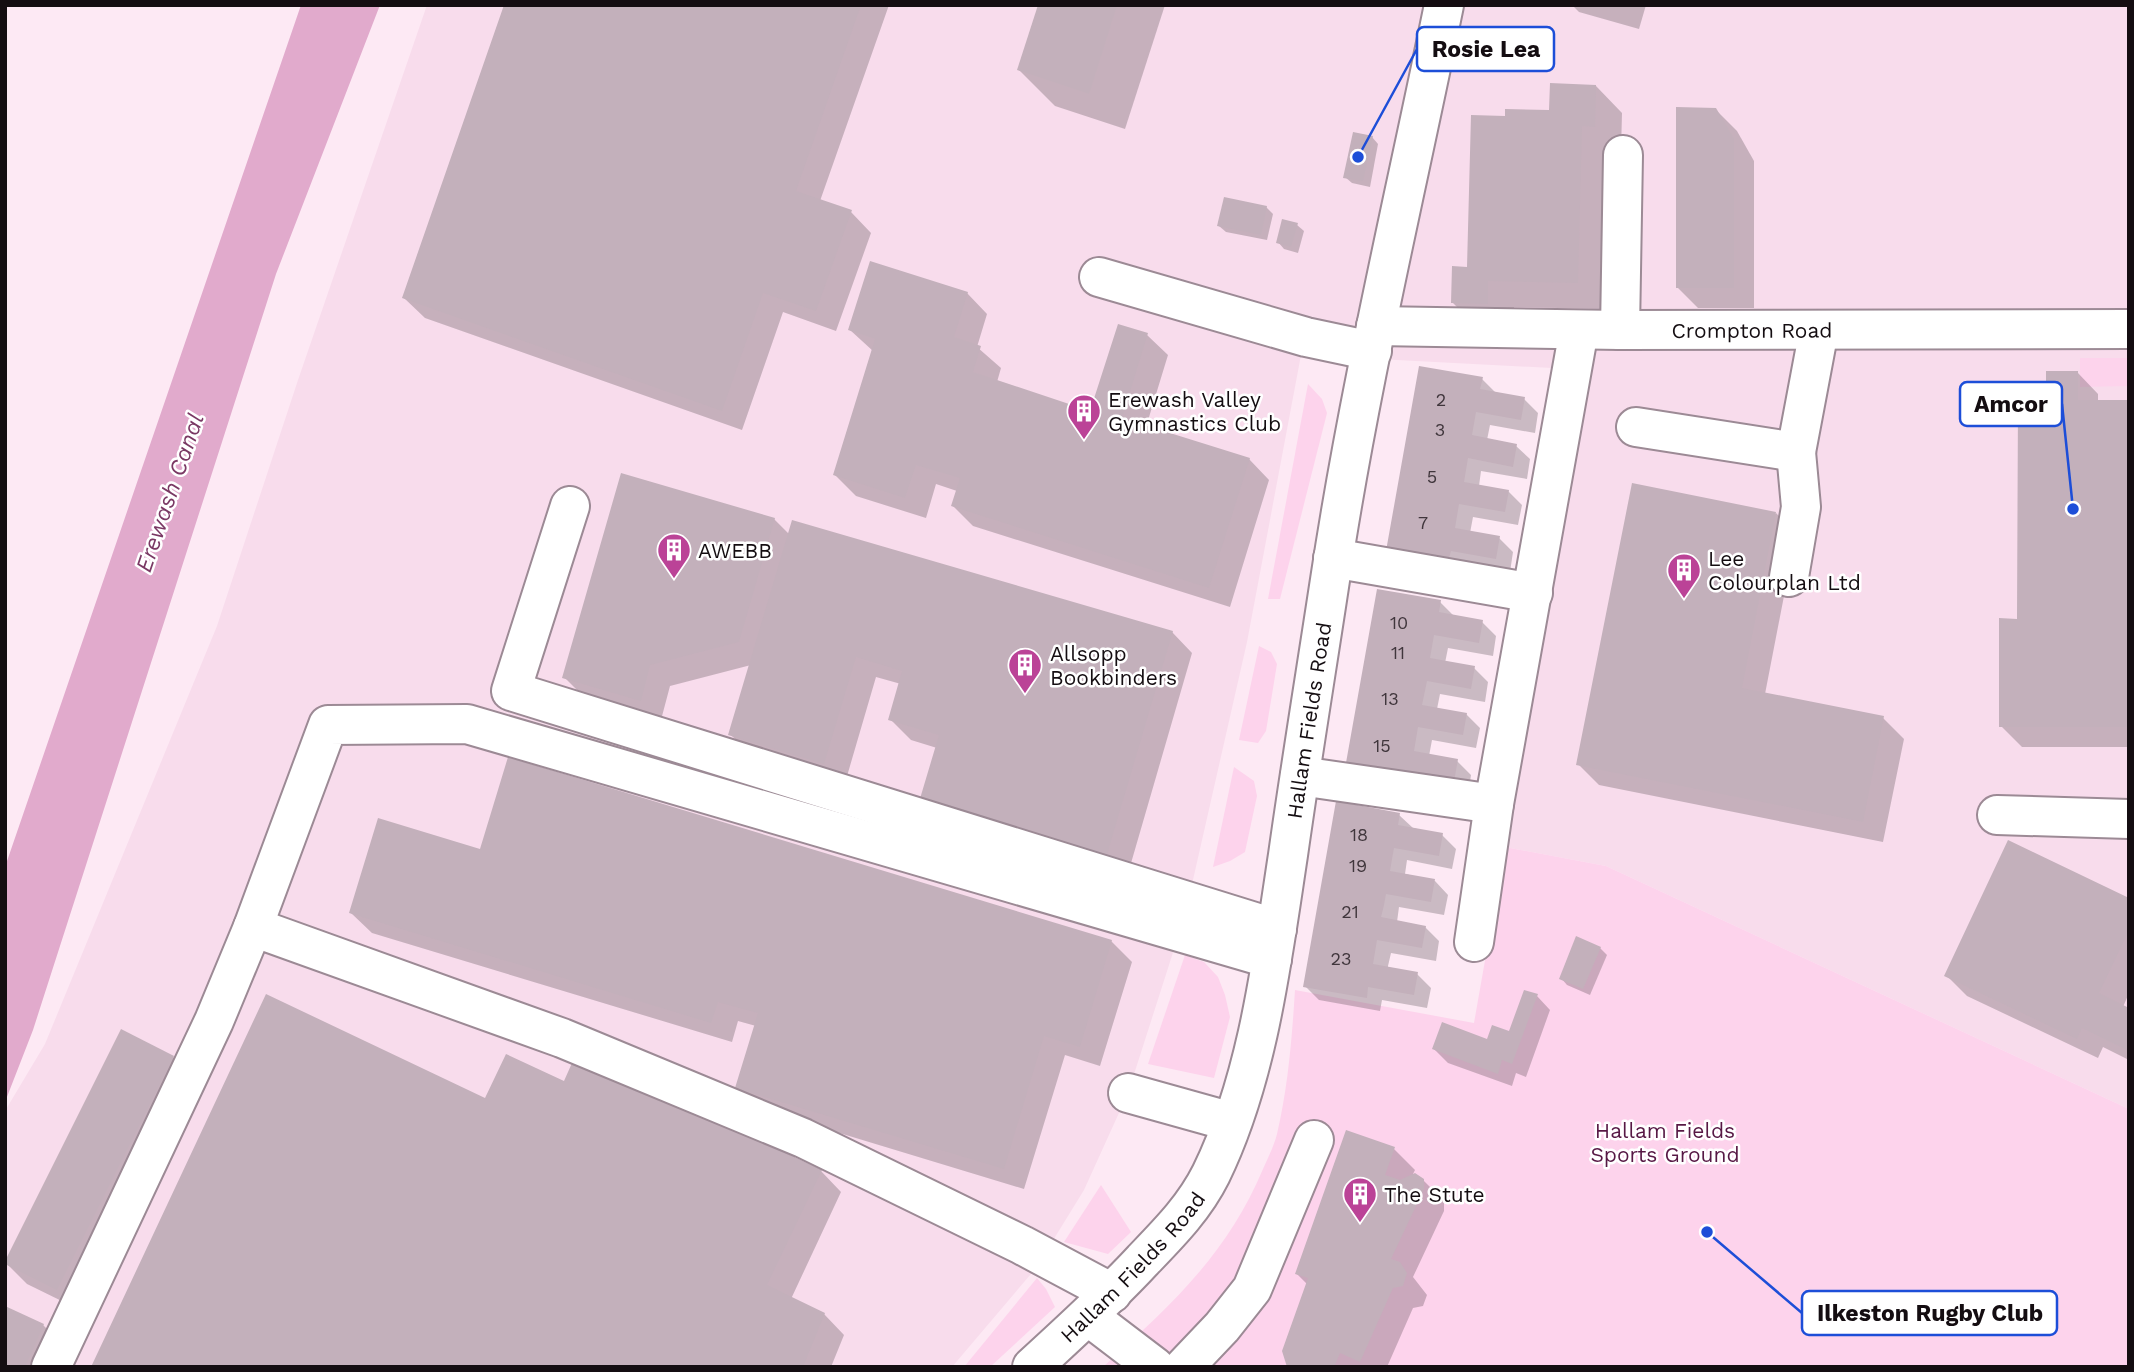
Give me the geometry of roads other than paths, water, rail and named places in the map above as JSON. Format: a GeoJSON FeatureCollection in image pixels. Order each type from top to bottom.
{"type":"FeatureCollection","features":[{"type":"Feature","properties":{"kind":"street","name":"Hallam Fields Road"},"geometry":{"type":"LineString","coordinates":[[1032,1367],[1100,1305],[1177,1226],[1197,1199],[1232,1122],[1254,1049],[1274,944],[1333,558],[1374,338],[1444,5]]}},
{"type":"Feature","properties":{"kind":"street"},"geometry":{"type":"LineString","coordinates":[[1620,330],[1623,155]]}},
{"type":"Feature","properties":{"kind":"street","name":"Crompton Road"},"geometry":{"type":"LineString","coordinates":[[1099,277],[1306,337],[1374,338],[1579,330],[2129,329]]}},
{"type":"Feature","properties":{"kind":"street"},"geometry":{"type":"LineString","coordinates":[[1474,942],[1494,804],[1579,330]]}},
{"type":"Feature","properties":{"kind":"street"},"geometry":{"type":"LineString","coordinates":[[1789,577],[1801,507],[1796,452],[1819,330]]}},
{"type":"Feature","properties":{"kind":"street"},"geometry":{"type":"LineString","coordinates":[[1636,427],[1796,452]]}},
{"type":"Feature","properties":{"kind":"street"},"geometry":{"type":"LineString","coordinates":[[570,506],[511,691],[1274,944]]}},
{"type":"Feature","properties":{"kind":"street"},"geometry":{"type":"LineString","coordinates":[[1333,558],[1533,593]]}},
{"type":"Feature","properties":{"kind":"street"},"geometry":{"type":"LineString","coordinates":[[51,1367],[214,1021],[253,927],[328,725],[467,724],[1274,944]]}},
{"type":"Feature","properties":{"kind":"street"},"geometry":{"type":"LineString","coordinates":[[1300,776],[1494,804]]}},
{"type":"Feature","properties":{"kind":"street"},"geometry":{"type":"LineString","coordinates":[[1997,815],[2129,820]]}},
{"type":"Feature","properties":{"kind":"street"},"geometry":{"type":"LineString","coordinates":[[253,927],[562,1038],[803,1138],[1023,1245],[1100,1305],[1155,1367]]}},
{"type":"Feature","properties":{"kind":"street"},"geometry":{"type":"LineString","coordinates":[[1128,1093],[1232,1122]]}},
{"type":"Feature","properties":{"kind":"street"},"geometry":{"type":"LineString","coordinates":[[1184,1367],[1222,1327],[1252,1289],[1314,1140]]}},
{"type":"Feature","properties":{"kind":"water","name":"Erewash Canal"},"geometry":{"type":"Polygon","coordinates":[[[301,5],[380,5],[276,274],[33,1030],[5,1102],[5,867],[301,5]]]}},
{"type":"Feature","properties":{"kind":"place","name":"Rosie Lea"},"geometry":{"type":"Point","coordinates":[1358,157]}},
{"type":"Feature","properties":{"kind":"place","name":"Erewash Valley Gymnastics Club"},"geometry":{"type":"Point","coordinates":[1084,441]}},
{"type":"Feature","properties":{"kind":"place","name":"Amcor"},"geometry":{"type":"Point","coordinates":[2073,509]}},
{"type":"Feature","properties":{"kind":"place","name":"AWEBB"},"geometry":{"type":"Point","coordinates":[674,580]}},
{"type":"Feature","properties":{"kind":"place","name":"Lee Colourplan Ltd"},"geometry":{"type":"Point","coordinates":[1684,600]}},
{"type":"Feature","properties":{"kind":"place","name":"Allsopp Bookbinders"},"geometry":{"type":"Point","coordinates":[1025,695]}},
{"type":"Feature","properties":{"kind":"place","name":"The Stute"},"geometry":{"type":"Point","coordinates":[1360,1224]}},
{"type":"Feature","properties":{"kind":"place","name":"Ilkeston Rugby Club"},"geometry":{"type":"Point","coordinates":[1707,1232]}},
{"type":"Feature","properties":{"kind":"park label","name":"Hallam Fields Sports Ground"},"geometry":{"type":"Point","coordinates":[1665,1142]}}]}
